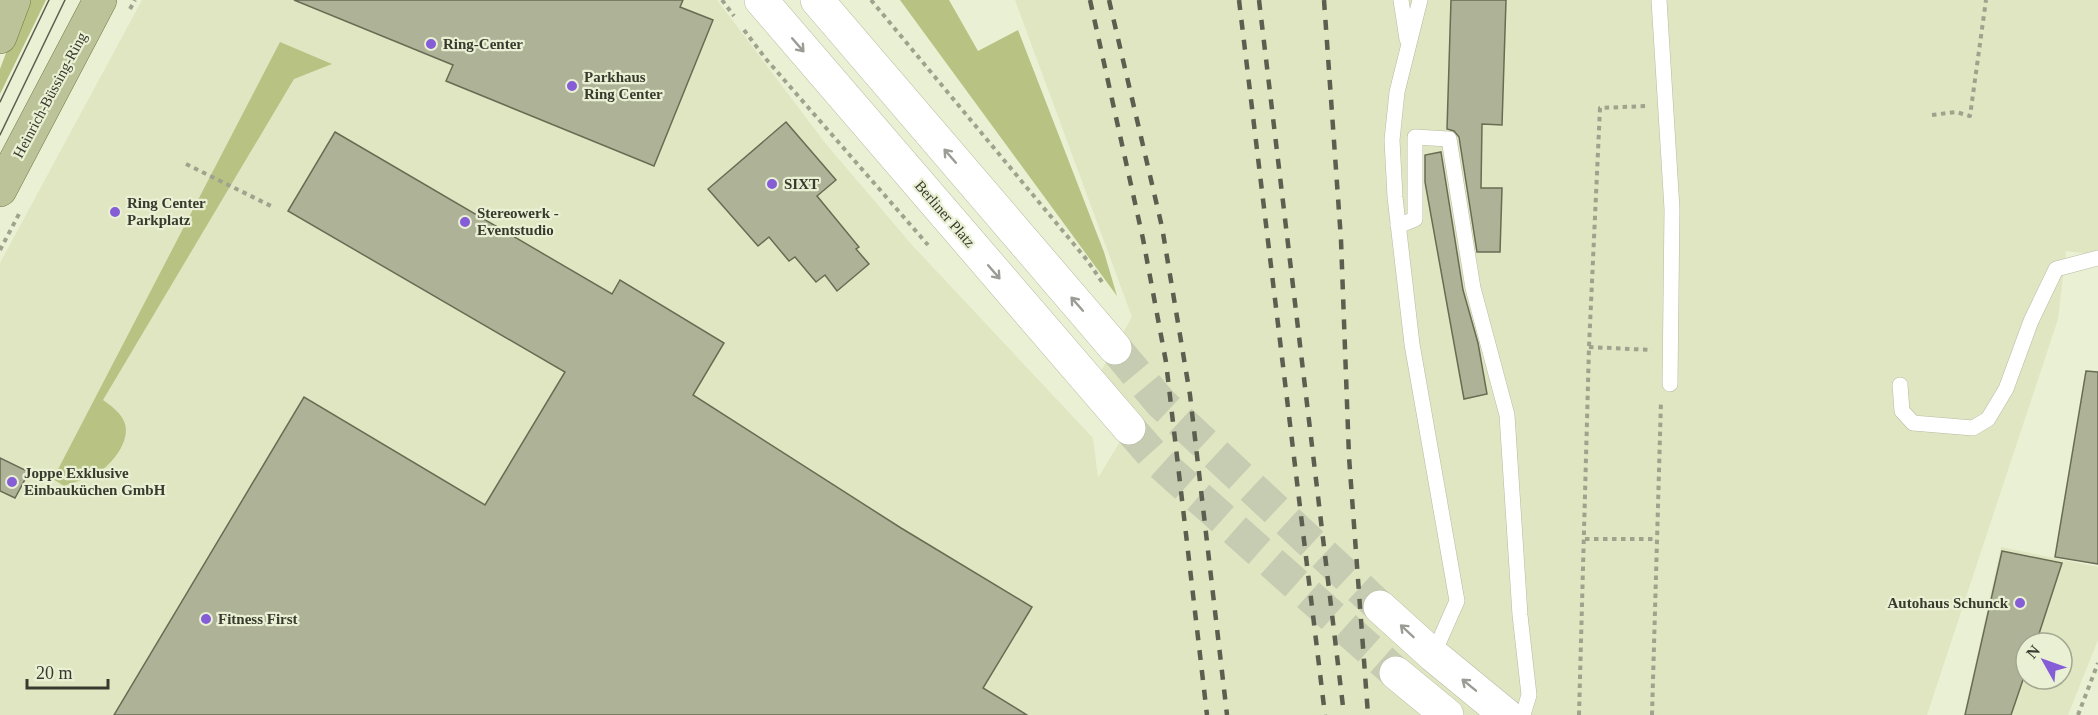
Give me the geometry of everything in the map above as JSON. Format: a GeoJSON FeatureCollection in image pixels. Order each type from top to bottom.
{"type":"FeatureCollection","features":[{"type":"Feature","properties":{"kind":"main road"},"geometry":{"type":"LineString","coordinates":[[0,37],[14,0]]}},
{"type":"Feature","properties":{"kind":"main road","name":"Heinrich-Büssing-Ring"},"geometry":{"type":"LineString","coordinates":[[0,190],[100,0]]}},
{"type":"Feature","properties":{"kind":"main road","name":"Berliner Platz"},"geometry":{"type":"LineString","coordinates":[[761,0],[1129,428]]}},
{"type":"Feature","properties":{"kind":"main road"},"geometry":{"type":"LineString","coordinates":[[817,0],[1114,348]]}},
{"type":"Feature","properties":{"kind":"main road"},"geometry":{"type":"LineString","coordinates":[[1380,607],[1433,655],[1506,715]]}},
{"type":"Feature","properties":{"kind":"main road"},"geometry":{"type":"LineString","coordinates":[[1396,674],[1447,715]]}},
{"type":"Feature","properties":{"kind":"lane"},"geometry":{"type":"LineString","coordinates":[[1401,0],[1408,48]]}},
{"type":"Feature","properties":{"kind":"lane"},"geometry":{"type":"LineString","coordinates":[[1420,0],[1396,93],[1392,140],[1398,226],[1412,344],[1456,601],[1433,655]]}},
{"type":"Feature","properties":{"kind":"lane"},"geometry":{"type":"LineString","coordinates":[[1659,0],[1672,208],[1670,384]]}},
{"type":"Feature","properties":{"kind":"lane"},"geometry":{"type":"LineString","coordinates":[[1398,226],[1415,219],[1415,137],[1449,139],[1473,288],[1507,415],[1520,615],[1529,694],[1523,715]]}},
{"type":"Feature","properties":{"kind":"lane"},"geometry":{"type":"LineString","coordinates":[[1900,385],[1902,411],[1913,423],[1973,428],[1988,419],[2007,389],[2031,321],[2056,269],[2098,258]]}},
{"type":"Feature","properties":{"kind":"path"},"geometry":{"type":"LineString","coordinates":[[871,0],[1087,260],[1105,288]]}},
{"type":"Feature","properties":{"kind":"path"},"geometry":{"type":"LineString","coordinates":[[1932,115],[1956,112],[1970,116],[1986,0]]}},
{"type":"Feature","properties":{"kind":"path"},"geometry":{"type":"LineString","coordinates":[[1579,715],[1589,348],[1600,108],[1634,108],[1665,104]]}},
{"type":"Feature","properties":{"kind":"path"},"geometry":{"type":"LineString","coordinates":[[186,164],[273,207]]}},
{"type":"Feature","properties":{"kind":"path"},"geometry":{"type":"LineString","coordinates":[[1589,348],[1671,350]]}},
{"type":"Feature","properties":{"kind":"path"},"geometry":{"type":"LineString","coordinates":[[1652,715],[1662,386],[1670,384]]}},
{"type":"Feature","properties":{"kind":"path"},"geometry":{"type":"LineString","coordinates":[[1585,539],[1657,539]]}},
{"type":"Feature","properties":{"kind":"path"},"geometry":{"type":"LineString","coordinates":[[2078,715],[2098,663]]}},
{"type":"Feature","properties":{"kind":"shaded area"},"geometry":{"type":"Polygon","coordinates":[[[142,0],[717,0],[826,144],[912,245],[1093,438],[1098,478],[1138,412],[1101,371],[1132,317],[1015,0],[2098,0],[2098,255],[2066,251],[2058,319],[1927,715],[0,715],[0,263],[142,0]]]}},
{"type":"Feature","properties":{"kind":"shaded area","name":"Autohaus Schunck"},"geometry":{"type":"Polygon","coordinates":[[[2001,547],[2098,567],[2098,640],[2068,715],[1964,715],[2001,547]]]}},
{"type":"Feature","properties":{"kind":"green space"},"geometry":{"type":"Polygon","coordinates":[[[26,0],[46,0],[0,94],[0,69],[26,0]]]}},
{"type":"Feature","properties":{"kind":"green space"},"geometry":{"type":"Polygon","coordinates":[[[900,0],[949,0],[978,51],[1018,30],[1104,252],[1117,296],[900,0]]]}},
{"type":"Feature","properties":{"kind":"green space"},"geometry":{"type":"Polygon","coordinates":[[[280,42],[332,64],[294,79],[103,400],[113,407],[124,420],[126,431],[119,451],[99,472],[64,486],[53,479],[280,42]]]}},
{"type":"Feature","properties":{"kind":"building","name":"Parkhaus Ring Center"},"geometry":{"type":"Polygon","coordinates":[[[294,0],[683,0],[680,7],[713,20],[654,166],[446,81],[453,65],[294,0]]]}},
{"type":"Feature","properties":{"kind":"building"},"geometry":{"type":"Polygon","coordinates":[[[1451,0],[1506,0],[1502,125],[1482,124],[1481,188],[1502,188],[1500,252],[1477,252],[1459,137],[1454,131],[1447,129],[1451,0]]]}},
{"type":"Feature","properties":{"kind":"building","name":"SIXT"},"geometry":{"type":"Polygon","coordinates":[[[786,122],[836,180],[817,196],[859,247],[856,249],[869,264],[837,291],[825,275],[816,282],[795,257],[789,261],[769,237],[758,246],[708,189],[786,122]]]}},
{"type":"Feature","properties":{"kind":"building"},"geometry":{"type":"Polygon","coordinates":[[[335,132],[612,294],[620,280],[724,343],[693,395],[901,528],[1032,607],[983,688],[1027,715],[114,715],[304,397],[485,505],[565,372],[288,211],[335,132]]]}},
{"type":"Feature","properties":{"kind":"building"},"geometry":{"type":"Polygon","coordinates":[[[1441,152],[1463,290],[1478,343],[1487,394],[1464,399],[1425,182],[1425,155],[1441,152]]]}},
{"type":"Feature","properties":{"kind":"building"},"geometry":{"type":"Polygon","coordinates":[[[2086,371],[2098,372],[2098,564],[2055,557],[2086,371]]]}},
{"type":"Feature","properties":{"kind":"building","name":"Joppe Exklusive Einbauküchen GmbH"},"geometry":{"type":"Polygon","coordinates":[[[0,458],[29,472],[15,498],[0,491],[0,458]]]}},
{"type":"Feature","properties":{"kind":"building","name":"Autohaus Schunck"},"geometry":{"type":"Polygon","coordinates":[[[2002,551],[2062,563],[2040,631],[2014,631],[2014,691],[2019,691],[2011,715],[1965,715],[2002,551]]]}},
{"type":"Feature","properties":{"kind":"tunnel"},"geometry":{"type":"LineString","coordinates":[[1115,348],[1161,403],[1380,607]]}},
{"type":"Feature","properties":{"kind":"tunnel"},"geometry":{"type":"LineString","coordinates":[[1129,428],[1160,463],[1396,673]]}},
{"type":"Feature","properties":{"kind":"tram line"},"geometry":{"type":"LineString","coordinates":[[0,102],[49,0]]}},
{"type":"Feature","properties":{"kind":"tram line"},"geometry":{"type":"LineString","coordinates":[[0,135],[65,0]]}},
{"type":"Feature","properties":{"kind":"railway"},"geometry":{"type":"LineString","coordinates":[[1090,0],[1143,239],[1166,362],[1207,715]]}},
{"type":"Feature","properties":{"kind":"railway"},"geometry":{"type":"LineString","coordinates":[[1109,0],[1162,227],[1190,395],[1227,715]]}},
{"type":"Feature","properties":{"kind":"railway"},"geometry":{"type":"LineString","coordinates":[[1239,0],[1325,715]]}},
{"type":"Feature","properties":{"kind":"railway"},"geometry":{"type":"LineString","coordinates":[[1259,0],[1344,715]]}},
{"type":"Feature","properties":{"kind":"railway"},"geometry":{"type":"LineString","coordinates":[[1324,0],[1341,240],[1349,457],[1368,715]]}},
{"type":"Feature","properties":{"kind":"place","name":"Ring-Center"},"geometry":{"type":"Point","coordinates":[431,44]}},
{"type":"Feature","properties":{"kind":"place","name":"Parkhaus Ring Center"},"geometry":{"type":"Point","coordinates":[572,86]}},
{"type":"Feature","properties":{"kind":"place","name":"SIXT"},"geometry":{"type":"Point","coordinates":[772,184]}},
{"type":"Feature","properties":{"kind":"place","name":"Ring Center Parkplatz"},"geometry":{"type":"Point","coordinates":[115,212]}},
{"type":"Feature","properties":{"kind":"place","name":"Stereowerk - Eventstudio"},"geometry":{"type":"Point","coordinates":[465,222]}},
{"type":"Feature","properties":{"kind":"place","name":"Joppe Exklusive Einbauküchen GmbH"},"geometry":{"type":"Point","coordinates":[12,482]}},
{"type":"Feature","properties":{"kind":"place","name":"Autohaus Schunck"},"geometry":{"type":"Point","coordinates":[2020,603]}},
{"type":"Feature","properties":{"kind":"place","name":"Fitness First"},"geometry":{"type":"Point","coordinates":[206,619]}}]}
